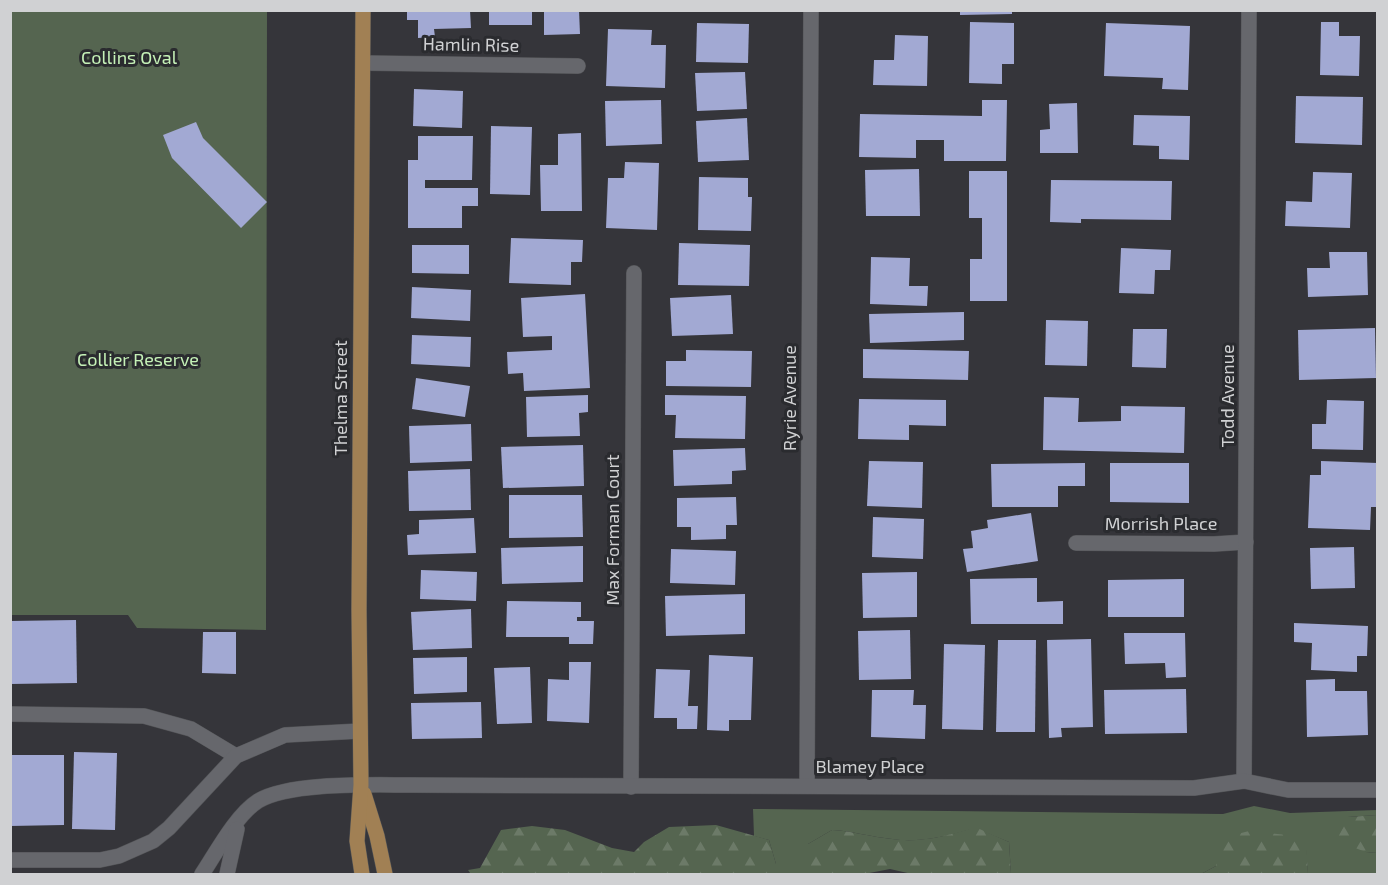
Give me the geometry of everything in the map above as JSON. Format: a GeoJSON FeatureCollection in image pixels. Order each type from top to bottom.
{"type":"FeatureCollection","features":[{"type":"Feature","properties":{"kind":"main road","name":"Thelma Street"},"geometry":{"type":"LineString","coordinates":[[362,874],[357,841],[361,785],[359,598],[363,10]]}},
{"type":"Feature","properties":{"kind":"main road","name":"Thelma Street"},"geometry":{"type":"LineString","coordinates":[[361,785],[377,836],[384,874]]}},
{"type":"Feature","properties":{"kind":"street","name":"Ryrie Avenue"},"geometry":{"type":"LineString","coordinates":[[807,786],[811,10]]}},
{"type":"Feature","properties":{"kind":"street","name":"Todd Avenue"},"geometry":{"type":"LineString","coordinates":[[1244,781],[1249,10]]}},
{"type":"Feature","properties":{"kind":"street","name":"Hamlin Rise"},"geometry":{"type":"LineString","coordinates":[[364,63],[578,66]]}},
{"type":"Feature","properties":{"kind":"street","name":"Max Forman Court"},"geometry":{"type":"LineString","coordinates":[[631,787],[634,273]]}},
{"type":"Feature","properties":{"kind":"street","name":"Morrish Place"},"geometry":{"type":"LineString","coordinates":[[1076,543],[1214,544],[1246,542]]}},
{"type":"Feature","properties":{"kind":"street"},"geometry":{"type":"LineString","coordinates":[[10,714],[144,716],[191,729],[236,756]]}},
{"type":"Feature","properties":{"kind":"street"},"geometry":{"type":"LineString","coordinates":[[10,860],[100,860],[119,856],[153,841],[169,828],[236,756],[285,735],[360,731]]}},
{"type":"Feature","properties":{"kind":"street","name":"Blamey Place"},"geometry":{"type":"LineString","coordinates":[[202,874],[238,820],[256,802],[279,792],[361,785],[1194,788],[1244,781],[1288,790],[1377,790]]}},
{"type":"Feature","properties":{"kind":"street"},"geometry":{"type":"LineString","coordinates":[[227,874],[238,820]]}},
{"type":"Feature","properties":{"kind":"green space","name":"Collier Reserve"},"geometry":{"type":"Polygon","coordinates":[[[10,11],[267,11],[266,630],[137,628],[128,615],[11,615],[10,11]]]}},
{"type":"Feature","properties":{"kind":"green space"},"geometry":{"type":"Polygon","coordinates":[[[1254,806],[1290,813],[1377,810],[1377,815],[1348,817],[1366,852],[1377,853],[1377,874],[1308,874],[1305,837],[1216,866],[1201,874],[1011,874],[1009,842],[975,828],[944,836],[913,840],[832,830],[808,844],[808,874],[776,874],[776,864],[769,840],[754,836],[753,809],[1223,814],[1254,806]]]}},
{"type":"Feature","properties":{"kind":"green space"},"geometry":{"type":"Polygon","coordinates":[[[1377,815],[1377,853],[1366,852],[1336,841],[1348,817],[1377,815]]]}},
{"type":"Feature","properties":{"kind":"green space"},"geometry":{"type":"Polygon","coordinates":[[[716,825],[769,840],[776,864],[776,874],[471,874],[468,870],[480,868],[501,830],[532,826],[565,830],[612,848],[634,852],[644,842],[669,827],[716,825]]]}},
{"type":"Feature","properties":{"kind":"green space"},"geometry":{"type":"Polygon","coordinates":[[[975,827],[1009,842],[1011,874],[912,874],[890,869],[864,874],[808,874],[808,844],[832,830],[913,840],[944,836],[975,827]]]}},
{"type":"Feature","properties":{"kind":"green space"},"geometry":{"type":"Polygon","coordinates":[[[1249,831],[1306,837],[1308,874],[1201,874],[1216,866],[1222,838],[1249,831]]]}},
{"type":"Feature","properties":{"kind":"building"},"geometry":{"type":"Polygon","coordinates":[[[407,10],[470,10],[471,28],[434,29],[435,37],[418,38],[418,20],[407,20],[407,10]]]}},
{"type":"Feature","properties":{"kind":"building"},"geometry":{"type":"Polygon","coordinates":[[[489,10],[532,10],[532,25],[489,25],[489,10]]]}},
{"type":"Feature","properties":{"kind":"building"},"geometry":{"type":"Polygon","coordinates":[[[544,10],[579,10],[580,34],[544,35],[544,10]]]}},
{"type":"Feature","properties":{"kind":"building"},"geometry":{"type":"Polygon","coordinates":[[[960,10],[1012,10],[1012,14],[960,15],[960,10]]]}},
{"type":"Feature","properties":{"kind":"building"},"geometry":{"type":"Polygon","coordinates":[[[970,22],[1014,23],[1014,64],[1002,64],[1002,84],[969,83],[970,22]]]}},
{"type":"Feature","properties":{"kind":"building"},"geometry":{"type":"Polygon","coordinates":[[[1321,22],[1339,22],[1339,36],[1360,36],[1359,76],[1320,75],[1321,22]]]}},
{"type":"Feature","properties":{"kind":"building"},"geometry":{"type":"Polygon","coordinates":[[[697,23],[749,24],[748,63],[696,62],[697,23]]]}},
{"type":"Feature","properties":{"kind":"building"},"geometry":{"type":"Polygon","coordinates":[[[1106,23],[1190,26],[1188,90],[1162,89],[1163,78],[1104,76],[1106,23]]]}},
{"type":"Feature","properties":{"kind":"building"},"geometry":{"type":"Polygon","coordinates":[[[608,29],[652,30],[651,45],[666,45],[665,88],[606,86],[608,29]]]}},
{"type":"Feature","properties":{"kind":"building"},"geometry":{"type":"Polygon","coordinates":[[[895,35],[928,36],[927,86],[873,85],[874,60],[894,60],[895,35]]]}},
{"type":"Feature","properties":{"kind":"building"},"geometry":{"type":"Polygon","coordinates":[[[745,72],[747,109],[697,111],[695,73],[745,72]]]}},
{"type":"Feature","properties":{"kind":"building"},"geometry":{"type":"Polygon","coordinates":[[[414,89],[463,91],[462,128],[413,126],[414,89]]]}},
{"type":"Feature","properties":{"kind":"building"},"geometry":{"type":"Polygon","coordinates":[[[1296,96],[1363,97],[1362,145],[1295,143],[1296,96]]]}},
{"type":"Feature","properties":{"kind":"building"},"geometry":{"type":"Polygon","coordinates":[[[661,100],[662,144],[606,146],[605,101],[661,100]]]}},
{"type":"Feature","properties":{"kind":"building"},"geometry":{"type":"Polygon","coordinates":[[[982,100],[1007,100],[1006,161],[944,161],[944,140],[916,140],[916,158],[859,157],[860,114],[982,116],[982,100]]]}},
{"type":"Feature","properties":{"kind":"building"},"geometry":{"type":"Polygon","coordinates":[[[1077,103],[1078,153],[1040,153],[1040,130],[1050,129],[1049,104],[1077,103]]]}},
{"type":"Feature","properties":{"kind":"building"},"geometry":{"type":"Polygon","coordinates":[[[1134,115],[1190,116],[1189,160],[1159,159],[1159,146],[1133,145],[1134,115]]]}},
{"type":"Feature","properties":{"kind":"building"},"geometry":{"type":"Polygon","coordinates":[[[747,118],[749,160],[698,162],[696,121],[747,118]]]}},
{"type":"Feature","properties":{"kind":"building"},"geometry":{"type":"Polygon","coordinates":[[[196,122],[203,138],[267,202],[241,228],[172,158],[163,135],[196,122]]]}},
{"type":"Feature","properties":{"kind":"building"},"geometry":{"type":"Polygon","coordinates":[[[491,126],[532,127],[530,195],[490,194],[491,126]]]}},
{"type":"Feature","properties":{"kind":"building"},"geometry":{"type":"Polygon","coordinates":[[[581,133],[582,211],[541,211],[540,165],[558,165],[558,134],[581,133]]]}},
{"type":"Feature","properties":{"kind":"building"},"geometry":{"type":"Polygon","coordinates":[[[418,136],[473,136],[472,180],[425,180],[425,188],[478,188],[478,206],[462,206],[462,228],[408,228],[408,160],[418,160],[418,136]]]}},
{"type":"Feature","properties":{"kind":"building"},"geometry":{"type":"Polygon","coordinates":[[[625,162],[659,163],[657,230],[606,228],[608,178],[624,178],[625,162]]]}},
{"type":"Feature","properties":{"kind":"building"},"geometry":{"type":"Polygon","coordinates":[[[919,169],[920,216],[866,216],[865,170],[919,169]]]}},
{"type":"Feature","properties":{"kind":"building"},"geometry":{"type":"Polygon","coordinates":[[[969,171],[1007,171],[1007,301],[970,301],[970,259],[982,259],[982,218],[969,218],[969,171]]]}},
{"type":"Feature","properties":{"kind":"building"},"geometry":{"type":"Polygon","coordinates":[[[1313,172],[1352,173],[1350,228],[1285,226],[1286,201],[1312,202],[1313,172]]]}},
{"type":"Feature","properties":{"kind":"building"},"geometry":{"type":"Polygon","coordinates":[[[699,177],[748,178],[748,197],[752,197],[751,231],[698,230],[699,177]]]}},
{"type":"Feature","properties":{"kind":"building"},"geometry":{"type":"Polygon","coordinates":[[[1051,180],[1172,181],[1171,220],[1081,219],[1081,223],[1050,222],[1051,180]]]}},
{"type":"Feature","properties":{"kind":"building"},"geometry":{"type":"Polygon","coordinates":[[[511,238],[583,240],[582,262],[571,262],[571,285],[509,283],[511,238]]]}},
{"type":"Feature","properties":{"kind":"building"},"geometry":{"type":"Polygon","coordinates":[[[679,243],[750,245],[749,286],[678,285],[679,243]]]}},
{"type":"Feature","properties":{"kind":"building"},"geometry":{"type":"Polygon","coordinates":[[[412,245],[469,245],[469,274],[412,273],[412,245]]]}},
{"type":"Feature","properties":{"kind":"building"},"geometry":{"type":"Polygon","coordinates":[[[1121,248],[1171,250],[1170,270],[1155,270],[1154,294],[1119,293],[1121,248]]]}},
{"type":"Feature","properties":{"kind":"building"},"geometry":{"type":"Polygon","coordinates":[[[1329,252],[1367,252],[1368,295],[1308,297],[1307,268],[1330,268],[1329,252]]]}},
{"type":"Feature","properties":{"kind":"building"},"geometry":{"type":"Polygon","coordinates":[[[871,257],[910,258],[909,286],[928,286],[927,306],[870,304],[871,257]]]}},
{"type":"Feature","properties":{"kind":"building"},"geometry":{"type":"Polygon","coordinates":[[[412,287],[471,290],[470,321],[411,318],[412,287]]]}},
{"type":"Feature","properties":{"kind":"building"},"geometry":{"type":"Polygon","coordinates":[[[585,294],[590,388],[524,391],[523,373],[508,374],[507,352],[552,350],[552,336],[523,337],[521,298],[585,294]]]}},
{"type":"Feature","properties":{"kind":"building"},"geometry":{"type":"Polygon","coordinates":[[[731,295],[733,334],[672,336],[670,298],[731,295]]]}},
{"type":"Feature","properties":{"kind":"building"},"geometry":{"type":"Polygon","coordinates":[[[964,312],[964,340],[870,343],[869,314],[964,312]]]}},
{"type":"Feature","properties":{"kind":"building"},"geometry":{"type":"Polygon","coordinates":[[[1046,320],[1088,321],[1087,366],[1045,365],[1046,320]]]}},
{"type":"Feature","properties":{"kind":"building"},"geometry":{"type":"Polygon","coordinates":[[[1375,328],[1376,378],[1299,380],[1298,330],[1375,328]]]}},
{"type":"Feature","properties":{"kind":"building"},"geometry":{"type":"Polygon","coordinates":[[[1133,329],[1167,329],[1166,368],[1132,367],[1133,329]]]}},
{"type":"Feature","properties":{"kind":"building"},"geometry":{"type":"Polygon","coordinates":[[[412,335],[471,337],[470,367],[411,364],[412,335]]]}},
{"type":"Feature","properties":{"kind":"building"},"geometry":{"type":"Polygon","coordinates":[[[863,349],[969,351],[968,380],[863,378],[863,349]]]}},
{"type":"Feature","properties":{"kind":"building"},"geometry":{"type":"Polygon","coordinates":[[[686,350],[752,351],[751,387],[666,386],[666,361],[686,361],[686,350]]]}},
{"type":"Feature","properties":{"kind":"building"},"geometry":{"type":"Polygon","coordinates":[[[416,378],[470,386],[465,417],[412,409],[416,378]]]}},
{"type":"Feature","properties":{"kind":"building"},"geometry":{"type":"Polygon","coordinates":[[[588,395],[588,412],[579,413],[580,436],[527,437],[526,397],[588,395]]]}},
{"type":"Feature","properties":{"kind":"building"},"geometry":{"type":"Polygon","coordinates":[[[665,395],[746,396],[745,439],[675,438],[676,415],[665,415],[665,395]]]}},
{"type":"Feature","properties":{"kind":"building"},"geometry":{"type":"Polygon","coordinates":[[[1044,397],[1079,398],[1078,422],[1121,421],[1121,406],[1185,407],[1184,453],[1043,450],[1044,397]]]}},
{"type":"Feature","properties":{"kind":"building"},"geometry":{"type":"Polygon","coordinates":[[[859,399],[946,400],[946,426],[909,425],[909,440],[858,439],[859,399]]]}},
{"type":"Feature","properties":{"kind":"building"},"geometry":{"type":"Polygon","coordinates":[[[1327,400],[1364,401],[1363,450],[1312,449],[1312,424],[1326,424],[1327,400]]]}},
{"type":"Feature","properties":{"kind":"building"},"geometry":{"type":"Polygon","coordinates":[[[471,424],[472,461],[410,463],[409,426],[471,424]]]}},
{"type":"Feature","properties":{"kind":"building"},"geometry":{"type":"Polygon","coordinates":[[[583,445],[584,486],[503,488],[501,447],[583,445]]]}},
{"type":"Feature","properties":{"kind":"building"},"geometry":{"type":"Polygon","coordinates":[[[745,448],[746,470],[732,471],[732,484],[674,486],[673,450],[745,448]]]}},
{"type":"Feature","properties":{"kind":"building"},"geometry":{"type":"Polygon","coordinates":[[[869,461],[923,462],[922,508],[867,506],[869,461]]]}},
{"type":"Feature","properties":{"kind":"building"},"geometry":{"type":"Polygon","coordinates":[[[1321,461],[1378,463],[1378,507],[1371,507],[1370,530],[1308,528],[1310,475],[1321,475],[1321,461]]]}},
{"type":"Feature","properties":{"kind":"building"},"geometry":{"type":"Polygon","coordinates":[[[1085,463],[1085,486],[1058,486],[1058,507],[992,507],[991,464],[1085,463]]]}},
{"type":"Feature","properties":{"kind":"building"},"geometry":{"type":"Polygon","coordinates":[[[1110,463],[1189,463],[1189,503],[1110,502],[1110,463]]]}},
{"type":"Feature","properties":{"kind":"building"},"geometry":{"type":"Polygon","coordinates":[[[470,469],[471,510],[409,511],[408,471],[470,469]]]}},
{"type":"Feature","properties":{"kind":"building"},"geometry":{"type":"Polygon","coordinates":[[[509,495],[582,495],[583,537],[509,538],[509,495]]]}},
{"type":"Feature","properties":{"kind":"building"},"geometry":{"type":"Polygon","coordinates":[[[736,497],[737,525],[726,525],[726,539],[691,540],[691,527],[677,527],[677,498],[736,497]]]}},
{"type":"Feature","properties":{"kind":"building"},"geometry":{"type":"Polygon","coordinates":[[[1031,513],[1038,561],[967,572],[963,549],[973,548],[971,531],[988,528],[987,520],[1031,513]]]}},
{"type":"Feature","properties":{"kind":"building"},"geometry":{"type":"Polygon","coordinates":[[[873,517],[924,519],[923,559],[872,557],[873,517]]]}},
{"type":"Feature","properties":{"kind":"building"},"geometry":{"type":"Polygon","coordinates":[[[474,518],[476,553],[408,555],[407,535],[419,534],[419,520],[474,518]]]}},
{"type":"Feature","properties":{"kind":"building"},"geometry":{"type":"Polygon","coordinates":[[[583,546],[583,582],[502,584],[501,548],[583,546]]]}},
{"type":"Feature","properties":{"kind":"building"},"geometry":{"type":"Polygon","coordinates":[[[1354,547],[1355,588],[1311,589],[1310,548],[1354,547]]]}},
{"type":"Feature","properties":{"kind":"building"},"geometry":{"type":"Polygon","coordinates":[[[671,549],[736,551],[735,585],[670,583],[671,549]]]}},
{"type":"Feature","properties":{"kind":"building"},"geometry":{"type":"Polygon","coordinates":[[[421,570],[477,572],[476,601],[420,599],[421,570]]]}},
{"type":"Feature","properties":{"kind":"building"},"geometry":{"type":"Polygon","coordinates":[[[917,572],[917,617],[863,618],[862,573],[917,572]]]}},
{"type":"Feature","properties":{"kind":"building"},"geometry":{"type":"Polygon","coordinates":[[[1037,578],[1037,602],[1063,601],[1063,624],[971,624],[970,579],[1037,578]]]}},
{"type":"Feature","properties":{"kind":"building"},"geometry":{"type":"Polygon","coordinates":[[[1184,579],[1184,617],[1108,617],[1108,580],[1184,579]]]}},
{"type":"Feature","properties":{"kind":"building"},"geometry":{"type":"Polygon","coordinates":[[[745,594],[745,634],[666,636],[665,596],[745,594]]]}},
{"type":"Feature","properties":{"kind":"building"},"geometry":{"type":"Polygon","coordinates":[[[507,601],[581,602],[581,617],[577,617],[577,621],[594,621],[593,644],[569,644],[569,637],[506,637],[507,601]]]}},
{"type":"Feature","properties":{"kind":"building"},"geometry":{"type":"Polygon","coordinates":[[[471,609],[472,648],[413,650],[411,612],[471,609]]]}},
{"type":"Feature","properties":{"kind":"building"},"geometry":{"type":"Polygon","coordinates":[[[76,620],[77,683],[10,684],[10,621],[76,620]]]}},
{"type":"Feature","properties":{"kind":"building"},"geometry":{"type":"Polygon","coordinates":[[[1294,623],[1368,626],[1367,656],[1357,656],[1357,672],[1311,670],[1312,643],[1294,642],[1294,623]]]}},
{"type":"Feature","properties":{"kind":"building"},"geometry":{"type":"Polygon","coordinates":[[[910,630],[911,679],[859,680],[858,631],[910,630]]]}},
{"type":"Feature","properties":{"kind":"building"},"geometry":{"type":"Polygon","coordinates":[[[203,632],[236,632],[236,674],[202,673],[203,632]]]}},
{"type":"Feature","properties":{"kind":"building"},"geometry":{"type":"Polygon","coordinates":[[[1124,633],[1185,633],[1186,677],[1166,678],[1165,663],[1125,664],[1124,633]]]}},
{"type":"Feature","properties":{"kind":"building"},"geometry":{"type":"Polygon","coordinates":[[[1091,639],[1093,727],[1061,728],[1062,737],[1049,738],[1047,640],[1091,639]]]}},
{"type":"Feature","properties":{"kind":"building"},"geometry":{"type":"Polygon","coordinates":[[[998,640],[1036,640],[1035,732],[996,732],[998,640]]]}},
{"type":"Feature","properties":{"kind":"building"},"geometry":{"type":"Polygon","coordinates":[[[944,644],[985,645],[983,730],[942,729],[944,644]]]}},
{"type":"Feature","properties":{"kind":"building"},"geometry":{"type":"Polygon","coordinates":[[[709,655],[753,657],[751,720],[729,720],[729,731],[707,730],[709,655]]]}},
{"type":"Feature","properties":{"kind":"building"},"geometry":{"type":"Polygon","coordinates":[[[467,657],[467,692],[414,694],[413,658],[467,657]]]}},
{"type":"Feature","properties":{"kind":"building"},"geometry":{"type":"Polygon","coordinates":[[[569,662],[591,662],[589,723],[547,721],[548,679],[569,680],[569,662]]]}},
{"type":"Feature","properties":{"kind":"building"},"geometry":{"type":"Polygon","coordinates":[[[530,667],[532,723],[497,724],[494,668],[530,667]]]}},
{"type":"Feature","properties":{"kind":"building"},"geometry":{"type":"Polygon","coordinates":[[[656,669],[690,670],[688,706],[698,706],[697,729],[677,729],[677,718],[654,718],[656,669]]]}},
{"type":"Feature","properties":{"kind":"building"},"geometry":{"type":"Polygon","coordinates":[[[1335,679],[1335,691],[1367,691],[1368,735],[1307,737],[1306,680],[1335,679]]]}},
{"type":"Feature","properties":{"kind":"building"},"geometry":{"type":"Polygon","coordinates":[[[1186,689],[1187,733],[1105,734],[1104,690],[1186,689]]]}},
{"type":"Feature","properties":{"kind":"building"},"geometry":{"type":"Polygon","coordinates":[[[872,690],[914,690],[913,705],[926,705],[925,739],[871,737],[872,690]]]}},
{"type":"Feature","properties":{"kind":"building"},"geometry":{"type":"Polygon","coordinates":[[[481,702],[482,738],[412,739],[411,703],[481,702]]]}},
{"type":"Feature","properties":{"kind":"building"},"geometry":{"type":"Polygon","coordinates":[[[74,752],[117,753],[115,830],[72,829],[74,752]]]}},
{"type":"Feature","properties":{"kind":"building"},"geometry":{"type":"Polygon","coordinates":[[[10,755],[64,755],[64,825],[10,826],[10,755]]]}},
{"type":"Feature","properties":{"kind":"park label","name":"Collins Oval"},"geometry":{"type":"Point","coordinates":[129,58]}}]}
